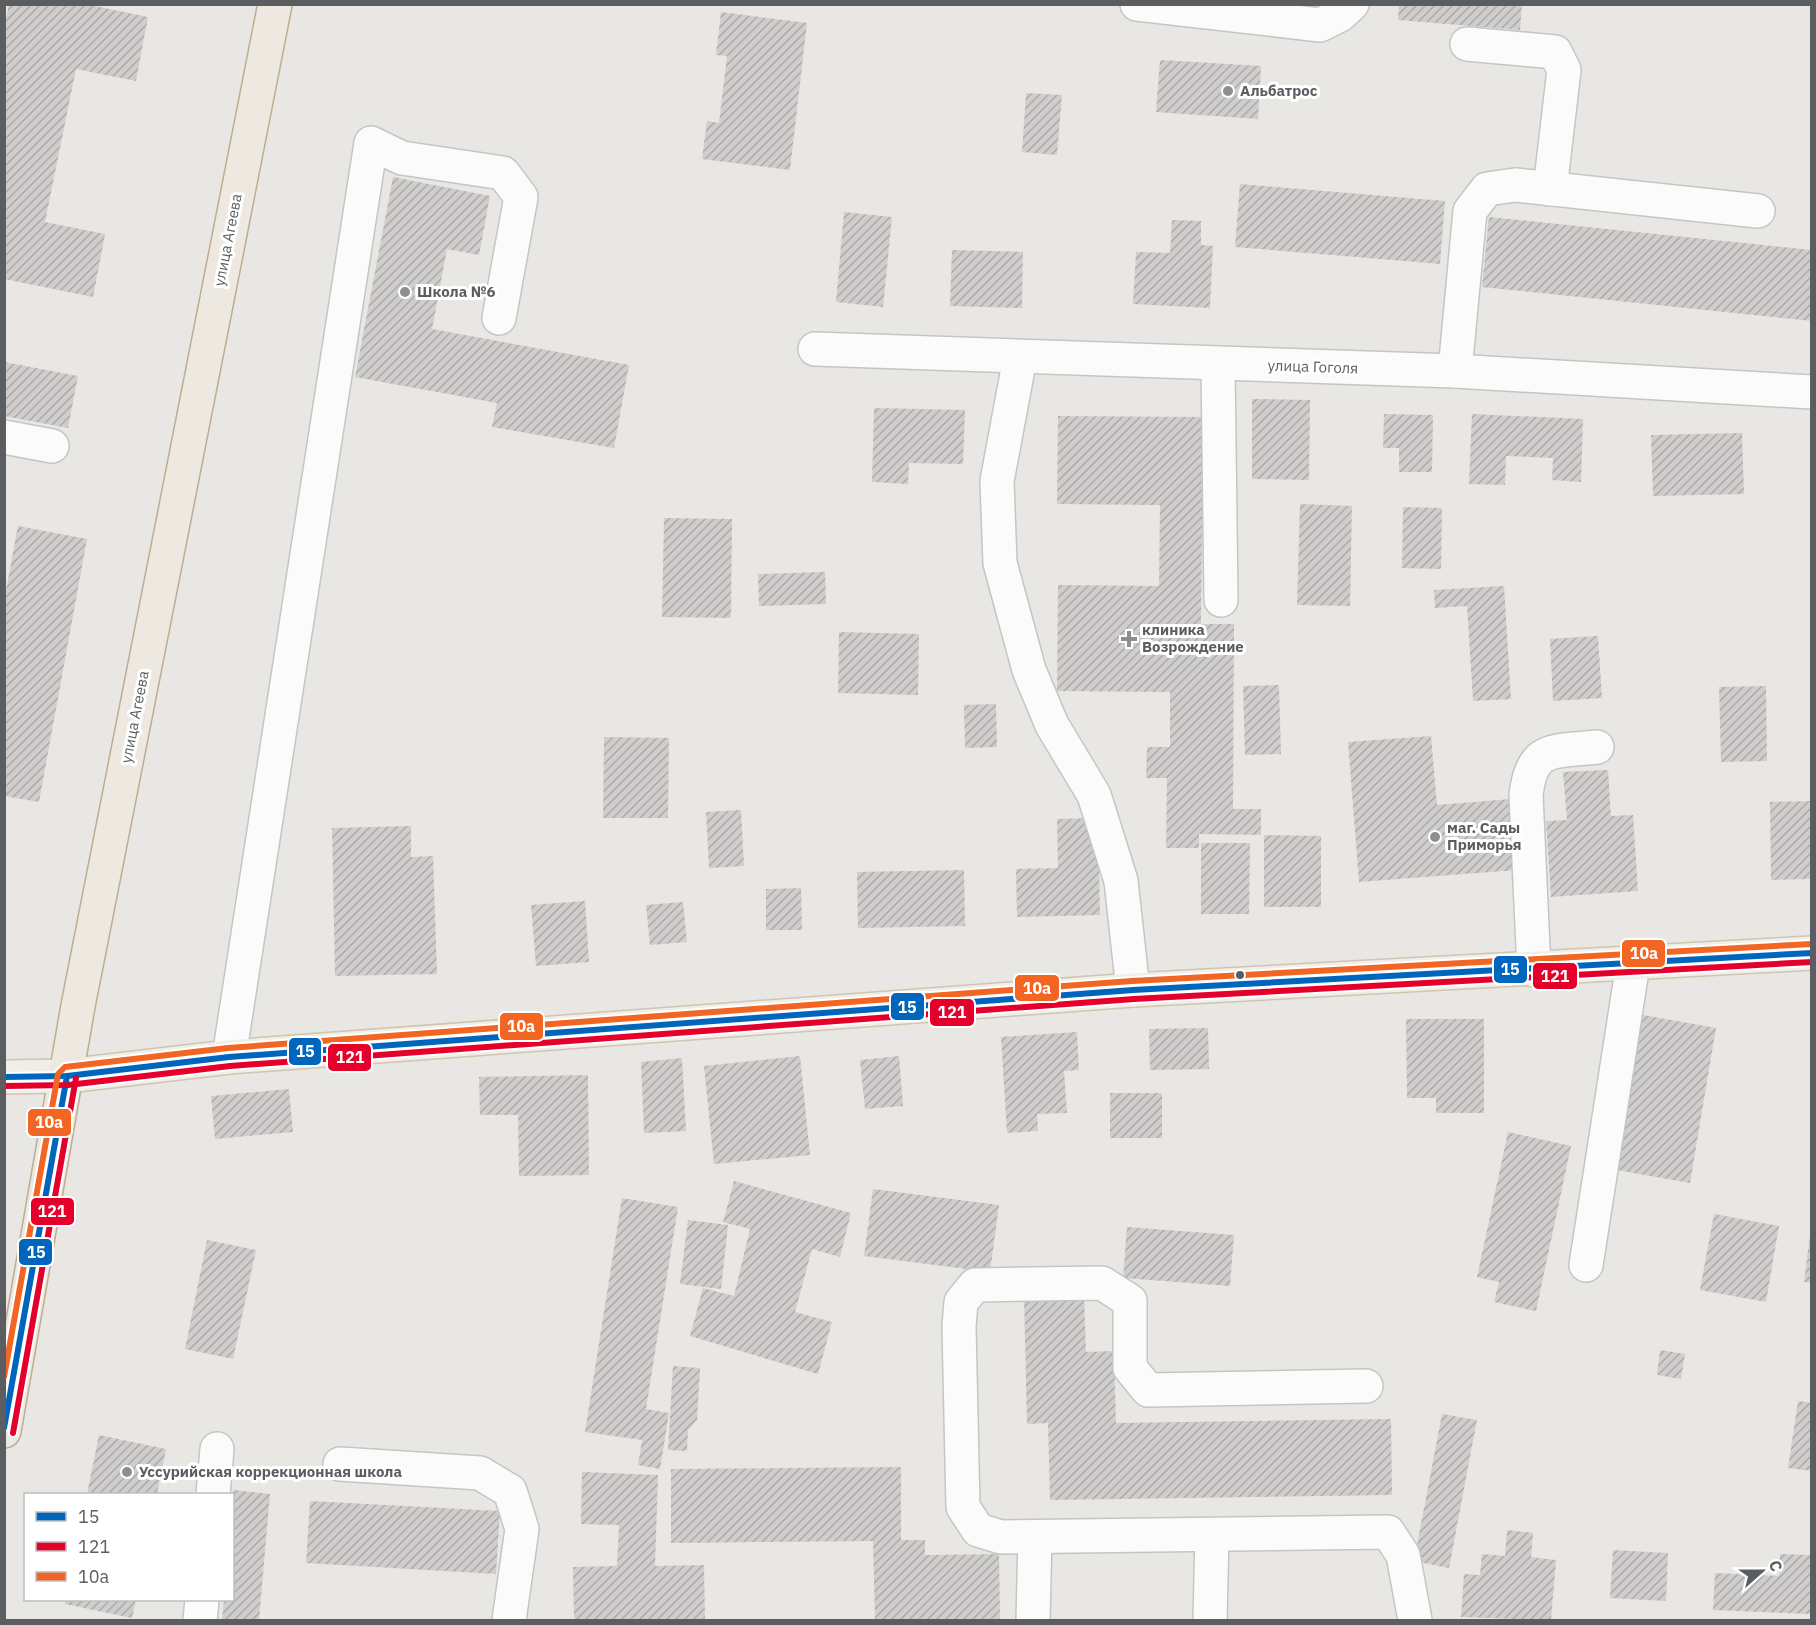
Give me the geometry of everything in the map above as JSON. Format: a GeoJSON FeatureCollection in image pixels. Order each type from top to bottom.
{"type":"FeatureCollection","features":[{"type":"Feature","properties":{"kind":"highway","name":"улица Агеева"},"geometry":{"type":"LineString","coordinates":[[4,1431],[85,971],[275,4]]}},
{"type":"Feature","properties":{"kind":"main road"},"geometry":{"type":"LineString","coordinates":[[4,1077],[67,1076],[229,1057],[1133,990],[1534,970],[1812,953]]}},
{"type":"Feature","properties":{"kind":"street"},"geometry":{"type":"LineString","coordinates":[[1137,4],[1320,25],[1340,15],[1352,4]]}},
{"type":"Feature","properties":{"kind":"street"},"geometry":{"type":"LineString","coordinates":[[1467,44],[1555,52],[1564,70],[1550,189]]}},
{"type":"Feature","properties":{"kind":"street"},"geometry":{"type":"LineString","coordinates":[[229,1057],[371,143],[402,158],[503,173],[521,197],[499,318]]}},
{"type":"Feature","properties":{"kind":"street"},"geometry":{"type":"LineString","coordinates":[[1455,370],[1470,211],[1487,189],[1515,185],[1758,211]]}},
{"type":"Feature","properties":{"kind":"street","name":"улица Гоголя"},"geometry":{"type":"LineString","coordinates":[[815,349],[1020,358],[1455,370],[1812,392]]}},
{"type":"Feature","properties":{"kind":"street"},"geometry":{"type":"LineString","coordinates":[[1020,358],[997,481],[1000,563],[1029,670],[1052,725],[1094,795],[1121,881],[1133,990]]}},
{"type":"Feature","properties":{"kind":"street"},"geometry":{"type":"LineString","coordinates":[[1218,364],[1221,600]]}},
{"type":"Feature","properties":{"kind":"street"},"geometry":{"type":"LineString","coordinates":[[4,437],[52,446]]}},
{"type":"Feature","properties":{"kind":"street"},"geometry":{"type":"LineString","coordinates":[[1534,970],[1526,795],[1528,775],[1534,761],[1548,752],[1597,747]]}},
{"type":"Feature","properties":{"kind":"street"},"geometry":{"type":"LineString","coordinates":[[1586,1265],[1633,964]]}},
{"type":"Feature","properties":{"kind":"street"},"geometry":{"type":"LineString","coordinates":[[1366,1386],[1148,1390],[1130,1368],[1130,1301],[1102,1283],[975,1285],[961,1302],[959,1326],[963,1507],[978,1530],[1001,1537],[1388,1532],[1403,1555],[1415,1620]]}},
{"type":"Feature","properties":{"kind":"street"},"geometry":{"type":"LineString","coordinates":[[213,1493],[218,1449]]}},
{"type":"Feature","properties":{"kind":"street"},"geometry":{"type":"LineString","coordinates":[[340,1464],[480,1473],[510,1491],[522,1529],[509,1620]]}},
{"type":"Feature","properties":{"kind":"street"},"geometry":{"type":"LineString","coordinates":[[1210,1620],[1212,1535]]}},
{"type":"Feature","properties":{"kind":"street"},"geometry":{"type":"LineString","coordinates":[[1033,1620],[1035,1538]]}},
{"type":"Feature","properties":{"kind":"street"},"geometry":{"type":"LineString","coordinates":[[200,1620],[202,1601]]}},
{"type":"Feature","properties":{"kind":"building"},"geometry":{"type":"Polygon","coordinates":[[[9,4],[85,4],[148,17],[136,81],[76,69],[45,222],[105,234],[93,297],[4,279],[4,29],[9,4]]]}},
{"type":"Feature","properties":{"kind":"building"},"geometry":{"type":"Polygon","coordinates":[[[1399,4],[1522,4],[1520,30],[1398,20],[1399,4]]]}},
{"type":"Feature","properties":{"kind":"building"},"geometry":{"type":"Polygon","coordinates":[[[721,12],[807,23],[790,170],[702,159],[707,121],[719,123],[727,56],[716,55],[721,12]]]}},
{"type":"Feature","properties":{"kind":"building"},"geometry":{"type":"Polygon","coordinates":[[[1160,60],[1261,66],[1258,119],[1156,112],[1160,60]]]}},
{"type":"Feature","properties":{"kind":"building"},"geometry":{"type":"Polygon","coordinates":[[[1026,93],[1062,95],[1057,155],[1022,152],[1026,93]]]}},
{"type":"Feature","properties":{"kind":"building"},"geometry":{"type":"Polygon","coordinates":[[[393,177],[490,196],[479,255],[447,249],[432,329],[629,365],[614,448],[492,427],[497,403],[355,377],[393,177]]]}},
{"type":"Feature","properties":{"kind":"building"},"geometry":{"type":"Polygon","coordinates":[[[1240,184],[1445,201],[1440,264],[1235,247],[1240,184]]]}},
{"type":"Feature","properties":{"kind":"building"},"geometry":{"type":"Polygon","coordinates":[[[844,212],[892,217],[883,307],[836,302],[844,212]]]}},
{"type":"Feature","properties":{"kind":"building"},"geometry":{"type":"Polygon","coordinates":[[[1489,217],[1812,250],[1812,321],[1482,287],[1489,217]]]}},
{"type":"Feature","properties":{"kind":"building"},"geometry":{"type":"Polygon","coordinates":[[[1172,220],[1201,221],[1201,245],[1213,246],[1210,308],[1133,304],[1136,252],[1170,253],[1172,220]]]}},
{"type":"Feature","properties":{"kind":"building"},"geometry":{"type":"Polygon","coordinates":[[[952,250],[1023,252],[1022,308],[950,306],[952,250]]]}},
{"type":"Feature","properties":{"kind":"building"},"geometry":{"type":"Polygon","coordinates":[[[4,362],[78,376],[68,428],[4,416],[4,362]]]}},
{"type":"Feature","properties":{"kind":"building"},"geometry":{"type":"Polygon","coordinates":[[[1252,399],[1310,400],[1309,480],[1252,479],[1252,399]]]}},
{"type":"Feature","properties":{"kind":"building"},"geometry":{"type":"Polygon","coordinates":[[[874,408],[965,410],[963,464],[909,463],[908,484],[872,482],[874,408]]]}},
{"type":"Feature","properties":{"kind":"building"},"geometry":{"type":"Polygon","coordinates":[[[1384,414],[1433,415],[1432,472],[1399,472],[1399,448],[1383,448],[1384,414]]]}},
{"type":"Feature","properties":{"kind":"building"},"geometry":{"type":"Polygon","coordinates":[[[1472,414],[1583,419],[1581,482],[1552,480],[1553,458],[1506,456],[1505,485],[1469,484],[1472,414]]]}},
{"type":"Feature","properties":{"kind":"building"},"geometry":{"type":"Polygon","coordinates":[[[1058,416],[1203,417],[1201,624],[1234,624],[1233,809],[1261,809],[1261,835],[1199,834],[1199,848],[1166,848],[1167,778],[1146,778],[1147,747],[1170,747],[1170,692],[1057,691],[1058,585],[1159,586],[1160,505],[1057,504],[1058,416]]]}},
{"type":"Feature","properties":{"kind":"building"},"geometry":{"type":"Polygon","coordinates":[[[1742,433],[1744,494],[1653,496],[1651,435],[1742,433]]]}},
{"type":"Feature","properties":{"kind":"building"},"geometry":{"type":"Polygon","coordinates":[[[1300,504],[1352,506],[1350,606],[1297,605],[1300,504]]]}},
{"type":"Feature","properties":{"kind":"building"},"geometry":{"type":"Polygon","coordinates":[[[1403,507],[1442,508],[1441,569],[1402,568],[1403,507]]]}},
{"type":"Feature","properties":{"kind":"building"},"geometry":{"type":"Polygon","coordinates":[[[664,518],[732,519],[731,618],[662,617],[664,518]]]}},
{"type":"Feature","properties":{"kind":"building"},"geometry":{"type":"Polygon","coordinates":[[[18,526],[87,539],[39,802],[4,796],[4,601],[18,526]]]}},
{"type":"Feature","properties":{"kind":"building"},"geometry":{"type":"Polygon","coordinates":[[[825,572],[826,604],[759,606],[758,574],[825,572]]]}},
{"type":"Feature","properties":{"kind":"building"},"geometry":{"type":"Polygon","coordinates":[[[1504,586],[1511,699],[1473,701],[1467,606],[1435,608],[1434,590],[1504,586]]]}},
{"type":"Feature","properties":{"kind":"building"},"geometry":{"type":"Polygon","coordinates":[[[839,632],[919,634],[918,695],[838,693],[839,632]]]}},
{"type":"Feature","properties":{"kind":"building"},"geometry":{"type":"Polygon","coordinates":[[[1598,636],[1602,698],[1553,701],[1550,639],[1598,636]]]}},
{"type":"Feature","properties":{"kind":"building"},"geometry":{"type":"Polygon","coordinates":[[[1279,685],[1281,754],[1245,755],[1243,686],[1279,685]]]}},
{"type":"Feature","properties":{"kind":"building"},"geometry":{"type":"Polygon","coordinates":[[[1766,686],[1767,761],[1721,762],[1719,687],[1766,686]]]}},
{"type":"Feature","properties":{"kind":"building"},"geometry":{"type":"Polygon","coordinates":[[[996,704],[997,747],[965,748],[964,705],[996,704]]]}},
{"type":"Feature","properties":{"kind":"building","name":"маг. Сады Приморья"},"geometry":{"type":"Polygon","coordinates":[[[1431,736],[1437,805],[1511,799],[1517,870],[1359,882],[1348,742],[1431,736]]]}},
{"type":"Feature","properties":{"kind":"building"},"geometry":{"type":"Polygon","coordinates":[[[604,737],[669,738],[668,818],[603,818],[604,737]]]}},
{"type":"Feature","properties":{"kind":"building"},"geometry":{"type":"Polygon","coordinates":[[[1608,770],[1611,816],[1633,815],[1638,891],[1551,897],[1546,821],[1567,820],[1563,772],[1608,770]]]}},
{"type":"Feature","properties":{"kind":"building"},"geometry":{"type":"Polygon","coordinates":[[[1812,801],[1812,879],[1771,880],[1770,802],[1812,801]]]}},
{"type":"Feature","properties":{"kind":"building"},"geometry":{"type":"Polygon","coordinates":[[[741,810],[744,866],[709,868],[706,812],[741,810]]]}},
{"type":"Feature","properties":{"kind":"building"},"geometry":{"type":"Polygon","coordinates":[[[1098,818],[1100,915],[1017,917],[1016,869],[1058,868],[1057,819],[1098,818]]]}},
{"type":"Feature","properties":{"kind":"building"},"geometry":{"type":"Polygon","coordinates":[[[411,826],[411,857],[433,856],[437,974],[335,976],[332,828],[411,826]]]}},
{"type":"Feature","properties":{"kind":"building"},"geometry":{"type":"Polygon","coordinates":[[[1264,835],[1321,836],[1321,907],[1264,907],[1264,835]]]}},
{"type":"Feature","properties":{"kind":"building"},"geometry":{"type":"Polygon","coordinates":[[[1201,843],[1250,843],[1249,914],[1201,914],[1201,843]]]}},
{"type":"Feature","properties":{"kind":"building"},"geometry":{"type":"Polygon","coordinates":[[[964,870],[965,926],[858,928],[857,872],[964,870]]]}},
{"type":"Feature","properties":{"kind":"building"},"geometry":{"type":"Polygon","coordinates":[[[801,888],[802,930],[766,930],[766,889],[801,888]]]}},
{"type":"Feature","properties":{"kind":"building"},"geometry":{"type":"Polygon","coordinates":[[[585,901],[589,962],[536,966],[531,905],[585,901]]]}},
{"type":"Feature","properties":{"kind":"building"},"geometry":{"type":"Polygon","coordinates":[[[683,902],[687,942],[650,945],[646,905],[683,902]]]}},
{"type":"Feature","properties":{"kind":"building"},"geometry":{"type":"Polygon","coordinates":[[[1643,1015],[1716,1028],[1690,1183],[1617,1170],[1643,1015]]]}},
{"type":"Feature","properties":{"kind":"building"},"geometry":{"type":"Polygon","coordinates":[[[1406,1019],[1484,1019],[1484,1113],[1436,1113],[1436,1098],[1407,1098],[1406,1019]]]}},
{"type":"Feature","properties":{"kind":"building"},"geometry":{"type":"Polygon","coordinates":[[[1208,1028],[1209,1069],[1150,1070],[1149,1029],[1208,1028]]]}},
{"type":"Feature","properties":{"kind":"building"},"geometry":{"type":"Polygon","coordinates":[[[1077,1032],[1079,1070],[1064,1071],[1067,1113],[1037,1114],[1038,1131],[1007,1133],[1001,1037],[1077,1032]]]}},
{"type":"Feature","properties":{"kind":"building"},"geometry":{"type":"Polygon","coordinates":[[[800,1056],[810,1155],[714,1164],[704,1066],[800,1056]]]}},
{"type":"Feature","properties":{"kind":"building"},"geometry":{"type":"Polygon","coordinates":[[[899,1056],[903,1106],[865,1109],[860,1060],[899,1056]]]}},
{"type":"Feature","properties":{"kind":"building"},"geometry":{"type":"Polygon","coordinates":[[[682,1058],[686,1131],[644,1133],[641,1062],[682,1058]]]}},
{"type":"Feature","properties":{"kind":"building"},"geometry":{"type":"Polygon","coordinates":[[[588,1075],[589,1175],[519,1176],[518,1115],[480,1115],[479,1077],[588,1075]]]}},
{"type":"Feature","properties":{"kind":"building"},"geometry":{"type":"Polygon","coordinates":[[[289,1089],[293,1132],[215,1139],[211,1096],[289,1089]]]}},
{"type":"Feature","properties":{"kind":"building"},"geometry":{"type":"Polygon","coordinates":[[[1110,1093],[1162,1093],[1162,1138],[1110,1138],[1110,1093]]]}},
{"type":"Feature","properties":{"kind":"building"},"geometry":{"type":"Polygon","coordinates":[[[1508,1132],[1571,1146],[1536,1311],[1494,1302],[1499,1282],[1477,1277],[1508,1132]]]}},
{"type":"Feature","properties":{"kind":"building"},"geometry":{"type":"Polygon","coordinates":[[[734,1181],[851,1213],[840,1257],[812,1249],[795,1312],[832,1322],[818,1374],[690,1336],[703,1288],[734,1296],[750,1229],[723,1222],[734,1181]]]}},
{"type":"Feature","properties":{"kind":"building"},"geometry":{"type":"Polygon","coordinates":[[[873,1189],[999,1205],[990,1272],[864,1256],[873,1189]]]}},
{"type":"Feature","properties":{"kind":"building"},"geometry":{"type":"Polygon","coordinates":[[[622,1198],[678,1207],[646,1409],[669,1413],[660,1469],[638,1465],[642,1440],[585,1432],[622,1198]]]}},
{"type":"Feature","properties":{"kind":"building"},"geometry":{"type":"Polygon","coordinates":[[[1714,1214],[1779,1226],[1766,1302],[1700,1290],[1714,1214]]]}},
{"type":"Feature","properties":{"kind":"building"},"geometry":{"type":"Polygon","coordinates":[[[688,1220],[728,1225],[721,1289],[680,1284],[688,1220]]]}},
{"type":"Feature","properties":{"kind":"building"},"geometry":{"type":"Polygon","coordinates":[[[1127,1227],[1234,1235],[1230,1286],[1123,1278],[1127,1227]]]}},
{"type":"Feature","properties":{"kind":"building"},"geometry":{"type":"Polygon","coordinates":[[[1810,1235],[1812,1235],[1812,1283],[1804,1282],[1810,1235]]]}},
{"type":"Feature","properties":{"kind":"building"},"geometry":{"type":"Polygon","coordinates":[[[207,1240],[256,1250],[233,1359],[185,1349],[207,1240]]]}},
{"type":"Feature","properties":{"kind":"building"},"geometry":{"type":"Polygon","coordinates":[[[1084,1296],[1086,1352],[1114,1351],[1116,1423],[1391,1419],[1392,1495],[1050,1500],[1048,1423],[1027,1424],[1024,1297],[1084,1296]]]}},
{"type":"Feature","properties":{"kind":"building"},"geometry":{"type":"Polygon","coordinates":[[[1660,1350],[1685,1354],[1681,1379],[1657,1375],[1660,1350]]]}},
{"type":"Feature","properties":{"kind":"building"},"geometry":{"type":"Polygon","coordinates":[[[673,1366],[700,1368],[697,1420],[688,1430],[687,1451],[668,1450],[673,1366]]]}},
{"type":"Feature","properties":{"kind":"building"},"geometry":{"type":"Polygon","coordinates":[[[1798,1401],[1812,1403],[1812,1471],[1788,1468],[1798,1401]]]}},
{"type":"Feature","properties":{"kind":"building"},"geometry":{"type":"Polygon","coordinates":[[[1442,1414],[1477,1420],[1449,1568],[1414,1561],[1442,1414]]]}},
{"type":"Feature","properties":{"kind":"building","name":"Уссурийская коррекционная школа"},"geometry":{"type":"Polygon","coordinates":[[[99,1435],[166,1449],[157,1493],[87,1493],[99,1435]]]}},
{"type":"Feature","properties":{"kind":"building"},"geometry":{"type":"Polygon","coordinates":[[[901,1467],[901,1540],[925,1540],[925,1555],[999,1554],[1000,1620],[875,1620],[873,1541],[671,1543],[671,1469],[901,1467]]]}},
{"type":"Feature","properties":{"kind":"building"},"geometry":{"type":"Polygon","coordinates":[[[582,1472],[658,1475],[655,1566],[704,1565],[705,1620],[574,1620],[573,1567],[617,1566],[619,1525],[581,1524],[582,1472]]]}},
{"type":"Feature","properties":{"kind":"building"},"geometry":{"type":"Polygon","coordinates":[[[233,1490],[270,1494],[259,1620],[222,1620],[224,1601],[234,1601],[233,1490]]]}},
{"type":"Feature","properties":{"kind":"building"},"geometry":{"type":"Polygon","coordinates":[[[310,1501],[500,1511],[496,1574],[306,1563],[310,1501]]]}},
{"type":"Feature","properties":{"kind":"building"},"geometry":{"type":"Polygon","coordinates":[[[1507,1530],[1533,1533],[1531,1557],[1556,1560],[1551,1620],[1461,1617],[1464,1574],[1480,1575],[1482,1554],[1505,1556],[1507,1530]]]}},
{"type":"Feature","properties":{"kind":"building"},"geometry":{"type":"Polygon","coordinates":[[[1613,1550],[1668,1553],[1666,1601],[1610,1598],[1613,1550]]]}},
{"type":"Feature","properties":{"kind":"building"},"geometry":{"type":"Polygon","coordinates":[[[1780,1554],[1812,1555],[1812,1614],[1713,1610],[1715,1573],[1779,1576],[1780,1554]]]}},
{"type":"Feature","properties":{"kind":"building"},"geometry":{"type":"Polygon","coordinates":[[[66,1601],[136,1601],[132,1618],[65,1604],[66,1601]]]}},
{"type":"Feature","properties":{"kind":"transit line","name":"10а"},"geometry":{"type":"LineString","coordinates":[[4,1377],[58,1074],[65,1067],[228,1048],[1132,981],[1812,944]]}},
{"type":"Feature","properties":{"kind":"transit line","name":"15"},"geometry":{"type":"LineString","coordinates":[[4,1077],[67,1076],[229,1057],[1133,990],[1812,953]]}},
{"type":"Feature","properties":{"kind":"transit line","name":"121"},"geometry":{"type":"LineString","coordinates":[[4,1086],[68,1085],[230,1066],[1134,999],[1812,962]]}},
{"type":"Feature","properties":{"kind":"transit line","name":"15"},"geometry":{"type":"LineString","coordinates":[[4,1428],[67,1076]]}},
{"type":"Feature","properties":{"kind":"transit line","name":"121"},"geometry":{"type":"LineString","coordinates":[[13,1433],[76,1078]]}},
{"type":"Feature","properties":{"kind":"place","name":"Альбатрос"},"geometry":{"type":"Point","coordinates":[1228,91]}},
{"type":"Feature","properties":{"kind":"place","name":"Школа №6"},"geometry":{"type":"Point","coordinates":[405,292]}},
{"type":"Feature","properties":{"kind":"place","name":"клиника Возрождение"},"geometry":{"type":"Point","coordinates":[1129,639]}},
{"type":"Feature","properties":{"kind":"place","name":"маг. Сады Приморья"},"geometry":{"type":"Point","coordinates":[1435,837]}},
{"type":"Feature","properties":{"kind":"place","name":"Уссурийская коррекционная школа"},"geometry":{"type":"Point","coordinates":[127,1472]}}]}
